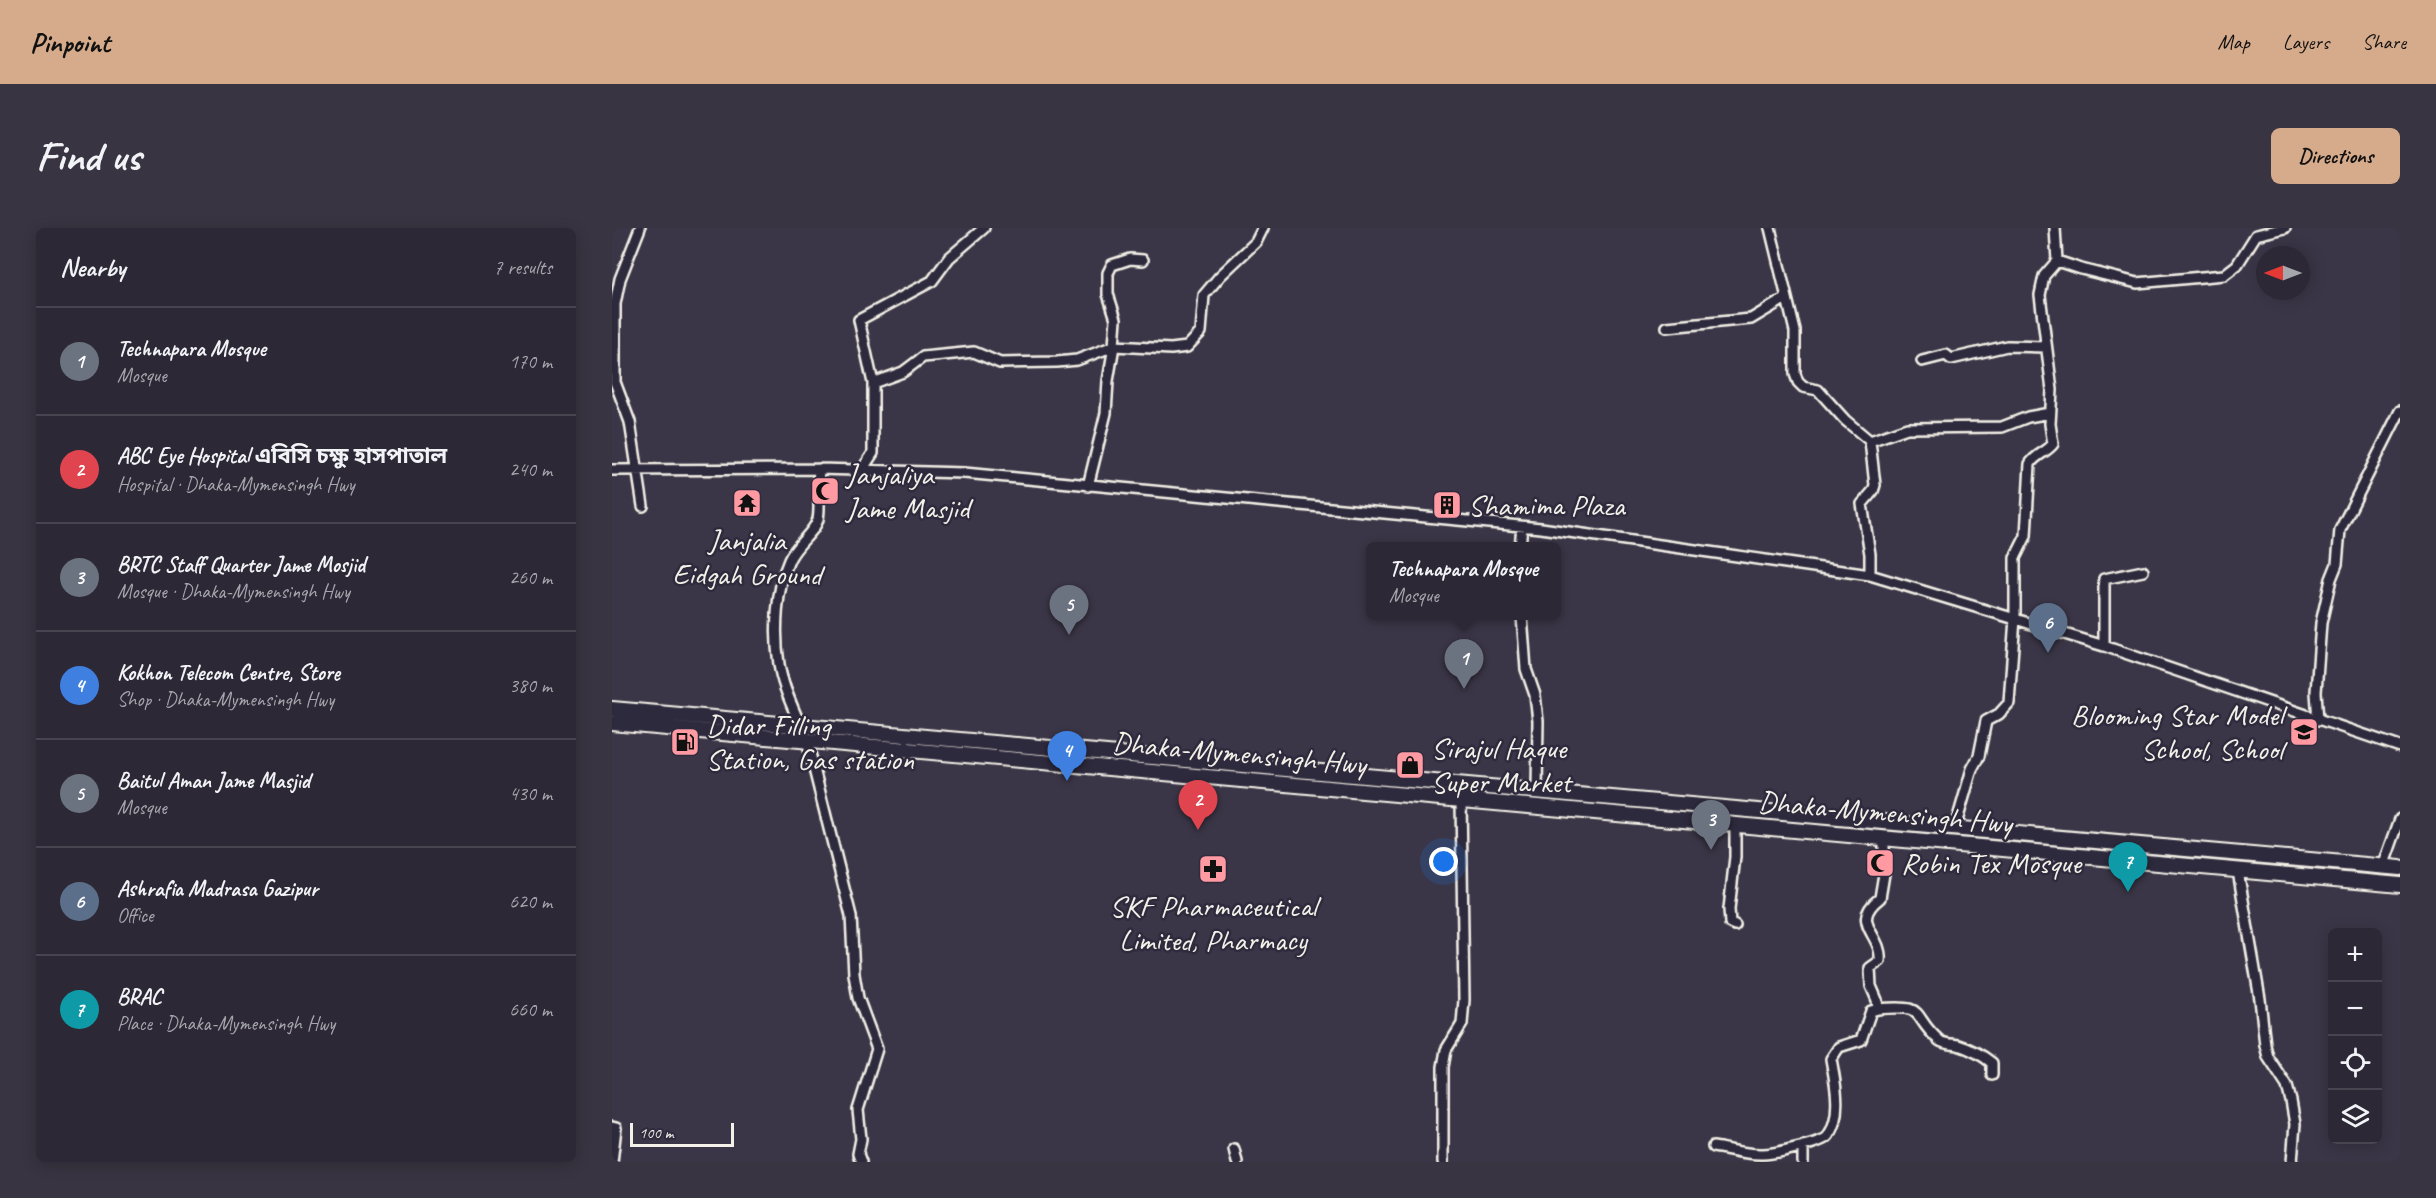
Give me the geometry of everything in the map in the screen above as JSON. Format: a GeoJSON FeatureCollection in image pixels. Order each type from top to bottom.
{"type":"FeatureCollection","features":[{"type":"Feature","properties":{"kind":"highway","name":"Dhaka-Mymensingh Hwy"},"geometry":{"type":"LineString","coordinates":[[612,709],[2400,868]]}},
{"type":"Feature","properties":{"kind":"highway","name":"Dhaka-Mymensingh Hwy"},"geometry":{"type":"LineString","coordinates":[[612,723],[2400,885]]}},
{"type":"Feature","properties":{"kind":"street"},"geometry":{"type":"LineString","coordinates":[[640,228],[620,279],[615,304],[615,382],[630,422],[643,506]]}},
{"type":"Feature","properties":{"kind":"street"},"geometry":{"type":"LineString","coordinates":[[862,470],[873,453],[873,383],[859,320],[932,281],[949,258],[984,228]]}},
{"type":"Feature","properties":{"kind":"street"},"geometry":{"type":"LineString","coordinates":[[873,383],[903,372],[923,357],[974,352],[1000,363],[1057,362],[1077,360],[1114,346],[1171,349],[1187,347],[1201,332],[1204,295],[1220,276],[1256,242],[1263,228]]}},
{"type":"Feature","properties":{"kind":"street"},"geometry":{"type":"LineString","coordinates":[[1770,228],[1795,331],[1795,374],[1798,382],[1803,387],[1818,390],[1845,420],[1870,441],[1875,485],[1874,492],[1862,504],[1870,554],[1870,575]]}},
{"type":"Feature","properties":{"kind":"street"},"geometry":{"type":"LineString","coordinates":[[1955,828],[1972,769],[1979,756],[1986,721],[1999,714],[2009,703],[2015,618],[2015,558],[2026,536],[2030,464],[2035,456],[2048,450],[2054,444],[2050,413],[2052,390],[2040,295],[2044,276],[2057,261],[2055,228]]}},
{"type":"Feature","properties":{"kind":"street"},"geometry":{"type":"LineString","coordinates":[[2057,261],[2081,270],[2137,283],[2224,275],[2236,265],[2255,231],[2285,228]]}},
{"type":"Feature","properties":{"kind":"street"},"geometry":{"type":"LineString","coordinates":[[1088,486],[1106,413],[1108,381],[1114,346],[1116,319],[1108,294],[1108,273],[1112,265],[1130,259],[1143,260]]}},
{"type":"Feature","properties":{"kind":"street"},"geometry":{"type":"LineString","coordinates":[[1667,327],[1751,319],[1786,298]]}},
{"type":"Feature","properties":{"kind":"street"},"geometry":{"type":"LineString","coordinates":[[1923,361],[1946,355],[1951,359],[2007,346],[2046,347]]}},
{"type":"Feature","properties":{"kind":"street"},"geometry":{"type":"LineString","coordinates":[[2318,720],[2316,692],[2321,623],[2337,564],[2340,530],[2400,411]]}},
{"type":"Feature","properties":{"kind":"street"},"geometry":{"type":"LineString","coordinates":[[1870,441],[1906,428],[2002,427],[2028,417],[2050,413]]}},
{"type":"Feature","properties":{"kind":"street"},"geometry":{"type":"LineString","coordinates":[[800,725],[784,685],[779,664],[778,602],[785,569],[792,554],[802,539],[814,529],[818,518],[819,469]]}},
{"type":"Feature","properties":{"kind":"street"},"geometry":{"type":"LineString","coordinates":[[612,470],[819,469],[964,473],[1522,526],[1870,575],[2104,646],[2400,747]]}},
{"type":"Feature","properties":{"kind":"street"},"geometry":{"type":"LineString","coordinates":[[1520,542],[1522,526]]}},
{"type":"Feature","properties":{"kind":"street"},"geometry":{"type":"LineString","coordinates":[[2104,646],[2104,579],[2143,571]]}},
{"type":"Feature","properties":{"kind":"street"},"geometry":{"type":"LineString","coordinates":[[1522,620],[1526,669],[1535,695],[1538,721],[1537,791]]}},
{"type":"Feature","properties":{"kind":"street"},"geometry":{"type":"LineString","coordinates":[[807,741],[851,916],[854,974],[858,998],[877,1049],[858,1110],[861,1139],[858,1154],[861,1162]]}},
{"type":"Feature","properties":{"kind":"street"},"geometry":{"type":"LineString","coordinates":[[1443,1162],[1443,1067],[1446,1050],[1462,1024],[1464,1000],[1461,800]]}},
{"type":"Feature","properties":{"kind":"street"},"geometry":{"type":"LineString","coordinates":[[2383,867],[2400,819]]}},
{"type":"Feature","properties":{"kind":"street"},"geometry":{"type":"LineString","coordinates":[[1735,826],[1735,857],[1729,909],[1730,923],[1735,925]]}},
{"type":"Feature","properties":{"kind":"street"},"geometry":{"type":"LineString","coordinates":[[1878,1009],[1870,968],[1880,961],[1881,953],[1866,919],[1868,907],[1880,898],[1884,874],[1884,839]]}},
{"type":"Feature","properties":{"kind":"street"},"geometry":{"type":"LineString","coordinates":[[2238,871],[2267,1051],[2287,1086],[2291,1101],[2295,1124],[2292,1162]]}},
{"type":"Feature","properties":{"kind":"street"},"geometry":{"type":"LineString","coordinates":[[1713,1147],[1745,1157],[1803,1146],[1825,1139],[1830,1135],[1834,1121],[1836,1082],[1831,1059],[1833,1053],[1839,1047],[1861,1040],[1871,1011],[1878,1009],[1908,1008],[1918,1012],[1941,1042],[1974,1050],[1992,1063],[1992,1075]]}},
{"type":"Feature","properties":{"kind":"street"},"geometry":{"type":"LineString","coordinates":[[612,1127],[616,1128],[612,1162]]}},
{"type":"Feature","properties":{"kind":"street"},"geometry":{"type":"LineString","coordinates":[[1803,1146],[1803,1162]]}},
{"type":"Feature","properties":{"kind":"street"},"geometry":{"type":"LineString","coordinates":[[1234,1149],[1237,1162]]}},
{"type":"Feature","properties":{"kind":"place","name":"Janjaliya Jame Masjid"},"geometry":{"type":"Point","coordinates":[825,491]}},
{"type":"Feature","properties":{"kind":"place","name":"Janjalia Eidgah Ground"},"geometry":{"type":"Point","coordinates":[747,503]}},
{"type":"Feature","properties":{"kind":"place","name":"Shamima Plaza"},"geometry":{"type":"Point","coordinates":[1447,505]}},
{"type":"Feature","properties":{"kind":"place","name":"Baitul Aman Jame Masjid"},"geometry":{"type":"Point","coordinates":[1069,635]}},
{"type":"Feature","properties":{"kind":"place","name":"Ashrafia Madrasa Gazipur"},"geometry":{"type":"Point","coordinates":[2048,653]}},
{"type":"Feature","properties":{"kind":"place","name":"Technapara Mosque"},"geometry":{"type":"Point","coordinates":[1464,689]}},
{"type":"Feature","properties":{"kind":"place","name":"Blooming Star Model School, School"},"geometry":{"type":"Point","coordinates":[2304,732]}},
{"type":"Feature","properties":{"kind":"place","name":"Didar Filling Station, Gas station"},"geometry":{"type":"Point","coordinates":[685,742]}},
{"type":"Feature","properties":{"kind":"place","name":"Sirajul Haque Super Market"},"geometry":{"type":"Point","coordinates":[1410,765]}},
{"type":"Feature","properties":{"kind":"place","name":"Kokhon Telecom Centre, Store"},"geometry":{"type":"Point","coordinates":[1067,781]}},
{"type":"Feature","properties":{"kind":"place","name":"ABC Eye Hospital এবিসি চক্ষু হাসপাতাল"},"geometry":{"type":"Point","coordinates":[1198,830]}},
{"type":"Feature","properties":{"kind":"place","name":"BRTC Staff Quarter Jame Mosjid"},"geometry":{"type":"Point","coordinates":[1711,850]}},
{"type":"Feature","properties":{"kind":"place","name":"Robin Tex Mosque"},"geometry":{"type":"Point","coordinates":[1880,863]}},
{"type":"Feature","properties":{"kind":"place","name":"SKF Pharmaceutical Limited, Pharmacy"},"geometry":{"type":"Point","coordinates":[1213,869]}},
{"type":"Feature","properties":{"kind":"place","name":"BRAC"},"geometry":{"type":"Point","coordinates":[2128,892]}}]}
